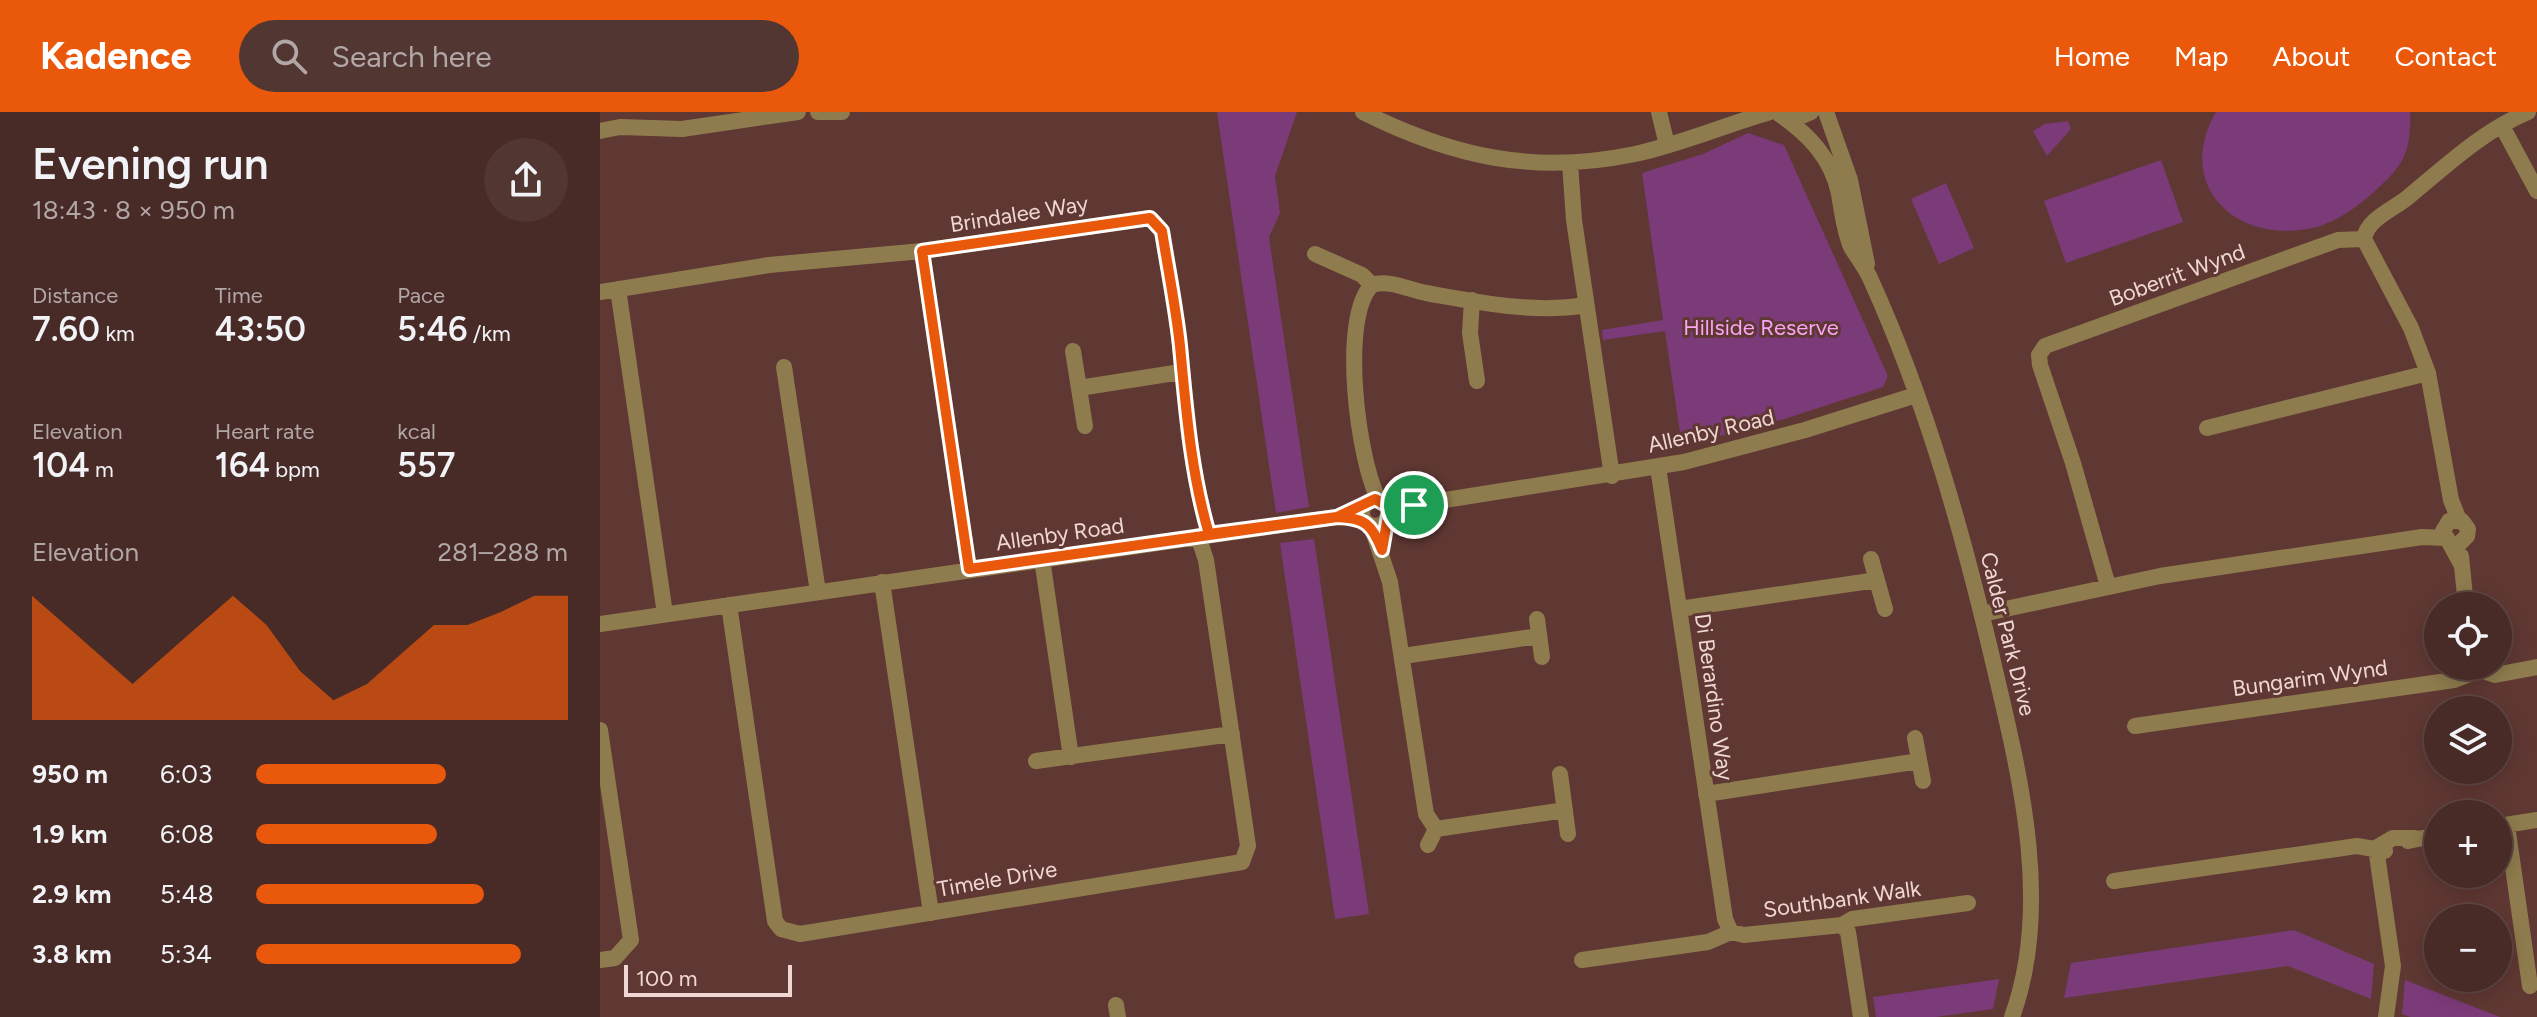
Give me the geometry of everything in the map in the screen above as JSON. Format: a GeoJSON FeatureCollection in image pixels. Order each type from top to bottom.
{"type":"FeatureCollection","features":[{"type":"Feature","properties":{"kind":"street"},"geometry":{"type":"LineString","coordinates":[[600,131],[620,127],[682,129],[727,117],[798,112]]}},
{"type":"Feature","properties":{"kind":"street"},"geometry":{"type":"LineString","coordinates":[[818,112],[842,112]]}},
{"type":"Feature","properties":{"kind":"street"},"geometry":{"type":"LineString","coordinates":[[1363,112],[1411,136],[1450,150],[1494,160],[1570,163],[1671,144],[1705,131],[1775,113],[1799,117],[1811,112]]}},
{"type":"Feature","properties":{"kind":"street"},"geometry":{"type":"LineString","coordinates":[[1660,112],[1671,144]]}},
{"type":"Feature","properties":{"kind":"street"},"geometry":{"type":"LineString","coordinates":[[1705,131],[1731,112]]}},
{"type":"Feature","properties":{"kind":"street","name":"Calder Park Drive"},"geometry":{"type":"LineString","coordinates":[[1826,112],[1850,180],[1868,275]]}},
{"type":"Feature","properties":{"kind":"street"},"geometry":{"type":"LineString","coordinates":[[2464,592],[2428,373],[2411,328],[2364,239],[2370,224],[2406,199],[2453,157],[2528,112]]}},
{"type":"Feature","properties":{"kind":"street","name":"Calder Park Drive"},"geometry":{"type":"LineString","coordinates":[[1775,113],[1805,132],[1835,180],[1846,233],[1868,275],[1915,391],[1961,533],[2015,759],[2031,882],[2025,963],[2012,1017]]}},
{"type":"Feature","properties":{"kind":"street"},"geometry":{"type":"LineString","coordinates":[[600,117],[620,127]]}},
{"type":"Feature","properties":{"kind":"street"},"geometry":{"type":"LineString","coordinates":[[2502,126],[2537,191]]}},
{"type":"Feature","properties":{"kind":"street"},"geometry":{"type":"LineString","coordinates":[[1570,163],[1586,305],[1612,476]]}},
{"type":"Feature","properties":{"kind":"street","name":"Brindalee Way"},"geometry":{"type":"LineString","coordinates":[[600,292],[769,265],[922,251],[1150,218],[1162,231],[1204,535]]}},
{"type":"Feature","properties":{"kind":"street","name":"Boberrit Wynd"},"geometry":{"type":"LineString","coordinates":[[2108,586],[2073,463],[2040,365],[2039,355],[2045,346],[2338,240],[2364,239]]}},
{"type":"Feature","properties":{"kind":"street"},"geometry":{"type":"LineString","coordinates":[[922,251],[969,569]]}},
{"type":"Feature","properties":{"kind":"street"},"geometry":{"type":"LineString","coordinates":[[1315,254],[1362,275],[1372,285]]}},
{"type":"Feature","properties":{"kind":"street"},"geometry":{"type":"LineString","coordinates":[[1436,829],[1426,814],[1403,656],[1369,477],[1352,348],[1359,313],[1372,285],[1382,282],[1472,300],[1557,310],[1586,305]]}},
{"type":"Feature","properties":{"kind":"street"},"geometry":{"type":"LineString","coordinates":[[618,289],[665,614]]}},
{"type":"Feature","properties":{"kind":"street"},"geometry":{"type":"LineString","coordinates":[[1472,300],[1470,333],[1477,381]]}},
{"type":"Feature","properties":{"kind":"street"},"geometry":{"type":"LineString","coordinates":[[1073,351],[1085,426]]}},
{"type":"Feature","properties":{"kind":"street"},"geometry":{"type":"LineString","coordinates":[[784,367],[818,592]]}},
{"type":"Feature","properties":{"kind":"street"},"geometry":{"type":"LineString","coordinates":[[1079,388],[1181,372]]}},
{"type":"Feature","properties":{"kind":"street"},"geometry":{"type":"LineString","coordinates":[[2207,428],[2428,373]]}},
{"type":"Feature","properties":{"kind":"street","name":"Allenby Road"},"geometry":{"type":"LineString","coordinates":[[600,624],[1612,476],[1746,447],[1915,391]]}},
{"type":"Feature","properties":{"kind":"street","name":"Di Berardino Way"},"geometry":{"type":"LineString","coordinates":[[1658,467],[1725,919],[1731,932]]}},
{"type":"Feature","properties":{"kind":"street"},"geometry":{"type":"LineString","coordinates":[[1983,617],[2108,586],[2452,532]]}},
{"type":"Feature","properties":{"kind":"street","name":"Timele Drive"},"geometry":{"type":"LineString","coordinates":[[729,605],[775,921],[781,929],[800,934],[1011,897],[1242,862],[1248,846],[1204,535]]}},
{"type":"Feature","properties":{"kind":"street"},"geometry":{"type":"LineString","coordinates":[[1042,559],[1071,757]]}},
{"type":"Feature","properties":{"kind":"street"},"geometry":{"type":"LineString","coordinates":[[1871,559],[1885,609]]}},
{"type":"Feature","properties":{"kind":"street"},"geometry":{"type":"LineString","coordinates":[[1679,609],[1877,580]]}},
{"type":"Feature","properties":{"kind":"street"},"geometry":{"type":"LineString","coordinates":[[882,582],[931,913]]}},
{"type":"Feature","properties":{"kind":"street"},"geometry":{"type":"LineString","coordinates":[[1537,619],[1542,657]]}},
{"type":"Feature","properties":{"kind":"street"},"geometry":{"type":"LineString","coordinates":[[1403,656],[1539,636]]}},
{"type":"Feature","properties":{"kind":"street","name":"Bungarim Wynd"},"geometry":{"type":"LineString","coordinates":[[2512,672],[2537,667]]}},
{"type":"Feature","properties":{"kind":"street","name":"Bungarim Wynd"},"geometry":{"type":"LineString","coordinates":[[2135,726],[2454,680]]}},
{"type":"Feature","properties":{"kind":"street"},"geometry":{"type":"LineString","coordinates":[[600,730],[604,790],[631,940],[615,958],[600,960]]}},
{"type":"Feature","properties":{"kind":"street"},"geometry":{"type":"LineString","coordinates":[[1036,761],[1232,734]]}},
{"type":"Feature","properties":{"kind":"street"},"geometry":{"type":"LineString","coordinates":[[1915,738],[1923,781]]}},
{"type":"Feature","properties":{"kind":"street"},"geometry":{"type":"LineString","coordinates":[[1706,794],[1919,761]]}},
{"type":"Feature","properties":{"kind":"street"},"geometry":{"type":"LineString","coordinates":[[1560,774],[1568,834]]}},
{"type":"Feature","properties":{"kind":"street"},"geometry":{"type":"LineString","coordinates":[[1436,829],[1565,810]]}},
{"type":"Feature","properties":{"kind":"street"},"geometry":{"type":"LineString","coordinates":[[2512,824],[2537,820]]}},
{"type":"Feature","properties":{"kind":"street"},"geometry":{"type":"LineString","coordinates":[[1428,845],[1436,829]]}},
{"type":"Feature","properties":{"kind":"street"},"geometry":{"type":"LineString","coordinates":[[2114,881],[2357,846],[2381,849],[2424,837]]}},
{"type":"Feature","properties":{"kind":"street"},"geometry":{"type":"LineString","coordinates":[[2381,849],[2381,875],[2393,966],[2386,1017]]}},
{"type":"Feature","properties":{"kind":"street"},"geometry":{"type":"LineString","coordinates":[[2512,882],[2530,986]]}},
{"type":"Feature","properties":{"kind":"street","name":"Southbank Walk"},"geometry":{"type":"LineString","coordinates":[[1582,960],[1708,942],[1731,932],[1744,935],[1842,925],[1852,919],[1968,903]]}},
{"type":"Feature","properties":{"kind":"street"},"geometry":{"type":"LineString","coordinates":[[1842,925],[1848,932],[1861,1017]]}},
{"type":"Feature","properties":{"kind":"green space"},"geometry":{"type":"Polygon","coordinates":[[[1217,112],[1297,112],[1275,176],[1280,213],[1269,237],[1309,507],[1276,513],[1217,112]]]}},
{"type":"Feature","properties":{"kind":"green space"},"geometry":{"type":"Polygon","coordinates":[[[2216,112],[2410,112],[2409,137],[2400,165],[2352,209],[2317,227],[2280,231],[2255,226],[2234,216],[2218,202],[2207,183],[2202,162],[2205,138],[2216,112]]]}},
{"type":"Feature","properties":{"kind":"green space"},"geometry":{"type":"Polygon","coordinates":[[[2068,121],[2071,129],[2047,156],[2033,131],[2045,124],[2068,121]]]}},
{"type":"Feature","properties":{"kind":"green space","name":"Hillside Reserve"},"geometry":{"type":"Polygon","coordinates":[[[1748,133],[1784,145],[1888,376],[1883,387],[1781,420],[1682,446],[1665,331],[1603,340],[1602,330],[1663,320],[1642,173],[1703,154],[1748,133]]]}},
{"type":"Feature","properties":{"kind":"green space"},"geometry":{"type":"Polygon","coordinates":[[[2161,160],[2183,222],[2066,263],[2044,201],[2161,160]]]}},
{"type":"Feature","properties":{"kind":"green space"},"geometry":{"type":"Polygon","coordinates":[[[1946,183],[1974,248],[1939,264],[1911,199],[1946,183]]]}},
{"type":"Feature","properties":{"kind":"green space"},"geometry":{"type":"Polygon","coordinates":[[[1314,539],[1369,914],[1335,919],[1280,543],[1314,539]]]}},
{"type":"Feature","properties":{"kind":"green space"},"geometry":{"type":"Polygon","coordinates":[[[2294,930],[2374,964],[2371,999],[2288,966],[2064,998],[2071,963],[2294,930]]]}},
{"type":"Feature","properties":{"kind":"green space"},"geometry":{"type":"Polygon","coordinates":[[[1999,979],[1993,1009],[1936,1017],[1876,1017],[1873,997],[1999,979]]]}},
{"type":"Feature","properties":{"kind":"green space"},"geometry":{"type":"Polygon","coordinates":[[[2405,980],[2424,987],[2424,992],[2436,992],[2500,1017],[2410,1017],[2402,1014],[2405,980]]]}},
{"type":"Feature","properties":{"kind":"route"},"geometry":{"type":"LineString","coordinates":[[1414,505],[1386,505],[1375,499],[1337,517],[1209,534],[1201,508],[1183,395],[1180,345],[1162,231],[1160,225],[1150,218],[922,251],[969,569],[1337,517],[1364,519],[1371,525],[1382,550],[1384,522],[1388,516],[1414,505]]}}]}
